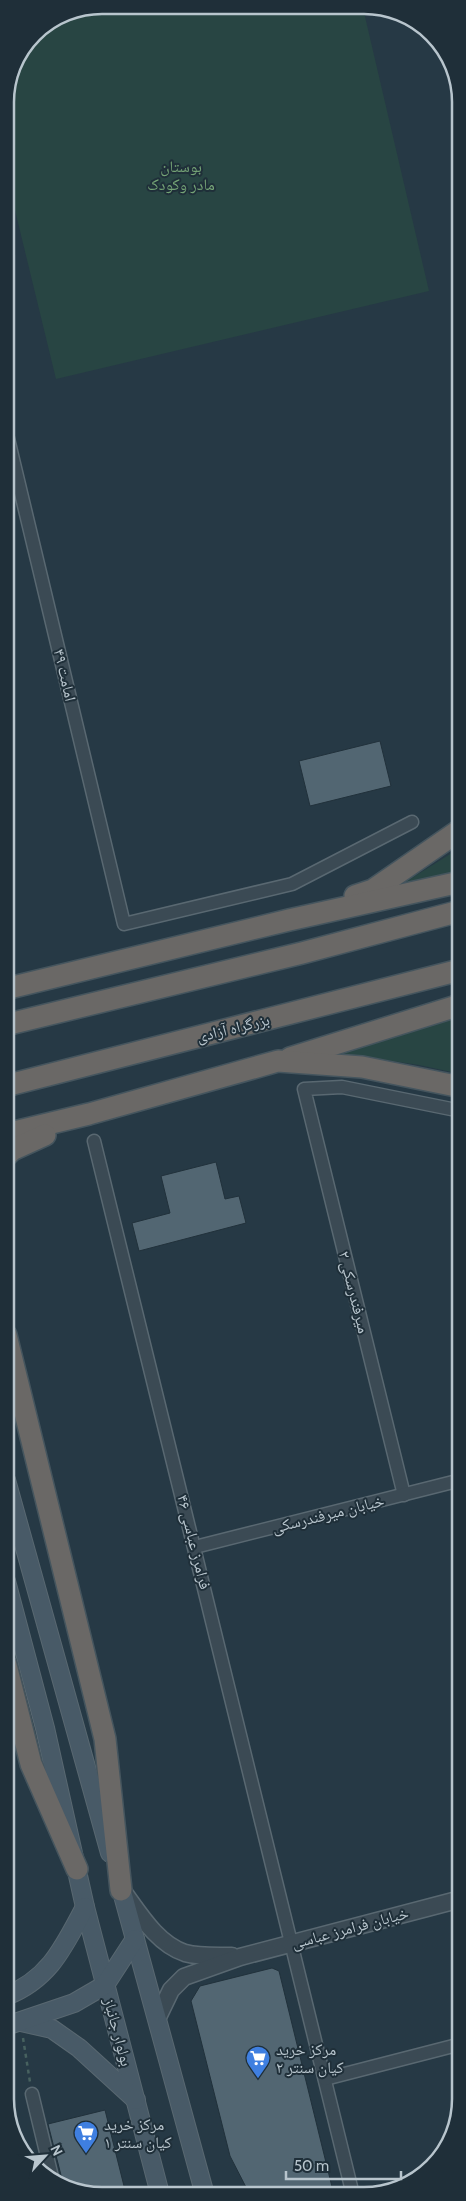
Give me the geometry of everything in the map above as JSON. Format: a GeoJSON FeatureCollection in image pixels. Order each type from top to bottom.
{"type":"FeatureCollection","features":[{"type":"Feature","properties":{"kind":"highway"},"geometry":{"type":"LineString","coordinates":[[289,920],[373,890],[452,836]]}},
{"type":"Feature","properties":{"kind":"highway"},"geometry":{"type":"LineString","coordinates":[[14,987],[289,920],[452,884]]}},
{"type":"Feature","properties":{"kind":"highway"},"geometry":{"type":"LineString","coordinates":[[14,1023],[302,953],[452,912]]}},
{"type":"Feature","properties":{"kind":"highway","name":"بزرگراه آزادی"},"geometry":{"type":"LineString","coordinates":[[14,1084],[452,972]]}},
{"type":"Feature","properties":{"kind":"highway"},"geometry":{"type":"LineString","coordinates":[[14,1132],[89,1114],[278,1061],[452,1007]]}},
{"type":"Feature","properties":{"kind":"highway"},"geometry":{"type":"LineString","coordinates":[[278,1061],[362,1067],[452,1085]]}},
{"type":"Feature","properties":{"kind":"highway"},"geometry":{"type":"LineString","coordinates":[[14,1149],[89,1114]]}},
{"type":"Feature","properties":{"kind":"highway"},"geometry":{"type":"LineString","coordinates":[[14,1368],[105,1740],[121,1890]]}},
{"type":"Feature","properties":{"kind":"highway"},"geometry":{"type":"LineString","coordinates":[[14,1697],[31,1764],[77,1869]]}},
{"type":"Feature","properties":{"kind":"main road"},"geometry":{"type":"LineString","coordinates":[[14,1509],[203,2187]]}},
{"type":"Feature","properties":{"kind":"main road","name":"بولوار جانباز"},"geometry":{"type":"LineString","coordinates":[[14,1611],[45,1728],[85,1907],[158,2187]]}},
{"type":"Feature","properties":{"kind":"main road"},"geometry":{"type":"LineString","coordinates":[[14,1992],[35,1981],[61,1954],[85,1907]]}},
{"type":"Feature","properties":{"kind":"main road"},"geometry":{"type":"LineString","coordinates":[[14,2024],[74,2003],[105,1985],[135,1939]]}},
{"type":"Feature","properties":{"kind":"main road"},"geometry":{"type":"LineString","coordinates":[[14,2000],[21,2006],[14,2022]]}},
{"type":"Feature","properties":{"kind":"main road"},"geometry":{"type":"LineString","coordinates":[[14,2024],[52,2030],[79,2048],[136,2100]]}},
{"type":"Feature","properties":{"kind":"street","name":"امامت ۴۹"},"geometry":{"type":"LineString","coordinates":[[14,464],[124,924],[292,884],[412,822]]}},
{"type":"Feature","properties":{"kind":"street","name":"میرفندرسکی ۲"},"geometry":{"type":"LineString","coordinates":[[404,1495],[304,1089],[342,1087],[452,1109]]}},
{"type":"Feature","properties":{"kind":"street","name":"فرامرز عباسی ۴۶"},"geometry":{"type":"LineString","coordinates":[[94,1141],[351,2187]]}},
{"type":"Feature","properties":{"kind":"street","name":"خیابان میرفندرسکی"},"geometry":{"type":"LineString","coordinates":[[195,1547],[452,1482]]}},
{"type":"Feature","properties":{"kind":"street"},"geometry":{"type":"LineString","coordinates":[[121,1890],[153,1931],[169,1946],[186,1954],[240,1957]]}},
{"type":"Feature","properties":{"kind":"street","name":"خیابان فرامرز عباسی"},"geometry":{"type":"LineString","coordinates":[[240,1957],[452,1901]]}},
{"type":"Feature","properties":{"kind":"street"},"geometry":{"type":"LineString","coordinates":[[156,2019],[170,1990],[184,1977],[240,1957]]}},
{"type":"Feature","properties":{"kind":"street"},"geometry":{"type":"LineString","coordinates":[[325,2079],[452,2046]]}},
{"type":"Feature","properties":{"kind":"street"},"geometry":{"type":"LineString","coordinates":[[32,2094],[50,2171]]}},
{"type":"Feature","properties":{"kind":"path"},"geometry":{"type":"LineString","coordinates":[[14,2028],[32,2094]]}},
{"type":"Feature","properties":{"kind":"green space","name":"بوستان مادر وکودک"},"geometry":{"type":"Polygon","coordinates":[[[96,14],[364,14],[429,291],[56,379],[14,206],[14,96],[20,68],[39,39],[68,20],[84,15],[96,14]]]}},
{"type":"Feature","properties":{"kind":"green space"},"geometry":{"type":"Polygon","coordinates":[[[452,853],[452,873],[394,889],[452,853]]]}},
{"type":"Feature","properties":{"kind":"green space"},"geometry":{"type":"Polygon","coordinates":[[[452,1018],[452,1072],[419,1065],[332,1052],[452,1018]]]}},
{"type":"Feature","properties":{"kind":"building"},"geometry":{"type":"Polygon","coordinates":[[[380,741],[391,786],[310,806],[299,761],[380,741]]]}},
{"type":"Feature","properties":{"kind":"building"},"geometry":{"type":"Polygon","coordinates":[[[216,1162],[225,1199],[239,1196],[246,1223],[139,1251],[132,1223],[170,1213],[161,1176],[216,1162]]]}},
{"type":"Feature","properties":{"kind":"building","name":"مرکز خرید کیان سنتر ۲"},"geometry":{"type":"Polygon","coordinates":[[[272,1968],[279,1971],[332,2187],[246,2187],[230,2156],[191,2001],[200,1986],[272,1968]]]}},
{"type":"Feature","properties":{"kind":"building","name":"مرکز خرید کیان سنتر ۱"},"geometry":{"type":"Polygon","coordinates":[[[105,2110],[124,2187],[84,2186],[62,2178],[48,2124],[105,2110]]]}},
{"type":"Feature","properties":{"kind":"place","name":"مرکز خرید کیان سنتر ۲"},"geometry":{"type":"Point","coordinates":[258,2079]}},
{"type":"Feature","properties":{"kind":"place","name":"مرکز خرید کیان سنتر ۱"},"geometry":{"type":"Point","coordinates":[86,2154]}}]}
